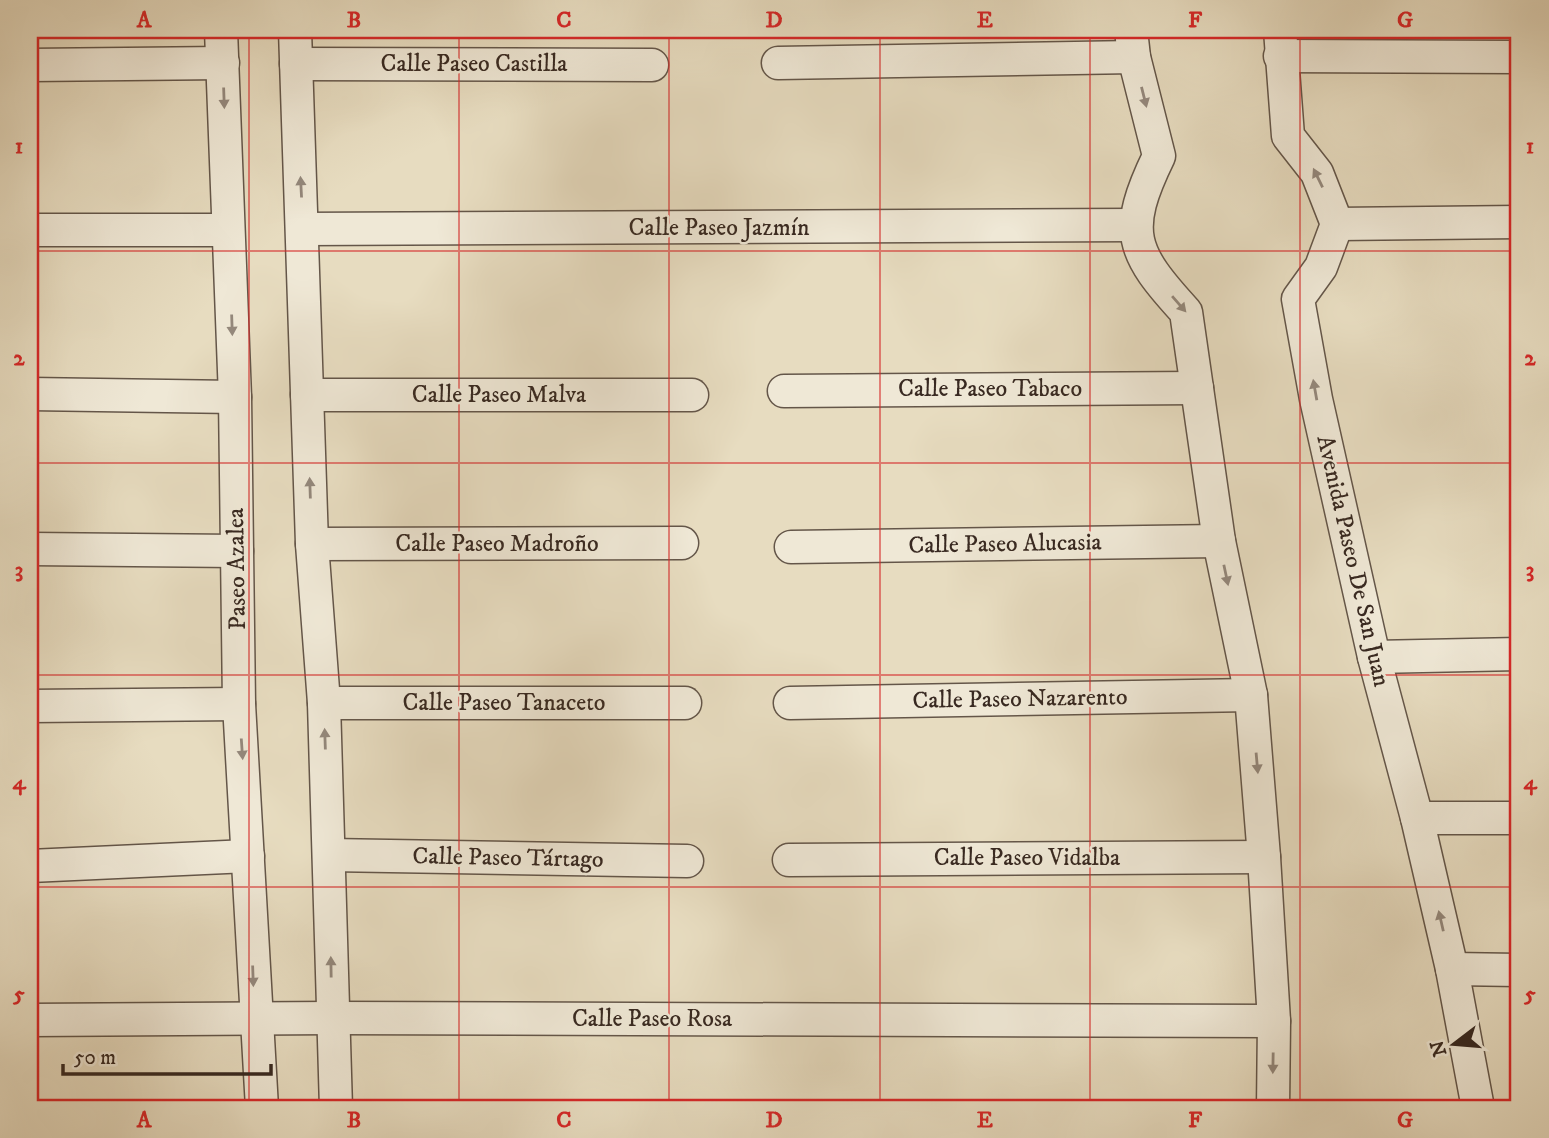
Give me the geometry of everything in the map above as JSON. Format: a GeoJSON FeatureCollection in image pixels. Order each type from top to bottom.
{"type":"FeatureCollection","features":[{"type":"Feature","properties":{"kind":"street","name":"Paseo Azalea"},"geometry":{"type":"LineString","coordinates":[[221,30],[235,397],[239,704],[261,1108]]}},
{"type":"Feature","properties":{"kind":"street"},"geometry":{"type":"LineString","coordinates":[[295,30],[312,544],[324,703],[336,1108]]}},
{"type":"Feature","properties":{"kind":"street"},"geometry":{"type":"LineString","coordinates":[[778,63],[1133,43],[1159,156],[1144,185],[1135,225],[1143,259],[1186,312],[1219,541],[1251,695],[1265,857],[1273,1021],[1273,1108]]}},
{"type":"Feature","properties":{"kind":"street"},"geometry":{"type":"LineString","coordinates":[[1519,57],[1280,43],[1288,136],[1317,173],[1337,224],[1519,222]]}},
{"type":"Feature","properties":{"kind":"street"},"geometry":{"type":"LineString","coordinates":[[30,65],[223,63]]}},
{"type":"Feature","properties":{"kind":"street","name":"Calle Paseo Castilla"},"geometry":{"type":"LineString","coordinates":[[296,64],[652,65]]}},
{"type":"Feature","properties":{"kind":"street","name":"Avenida Paseo De San Juan"},"geometry":{"type":"LineString","coordinates":[[1337,224],[1321,267],[1298,299],[1316,399],[1374,657],[1417,818],[1452,969],[1478,1108]]}},
{"type":"Feature","properties":{"kind":"street","name":"Calle Paseo Jazmín"},"geometry":{"type":"LineString","coordinates":[[303,229],[1135,225]]}},
{"type":"Feature","properties":{"kind":"street"},"geometry":{"type":"LineString","coordinates":[[30,230],[228,230]]}},
{"type":"Feature","properties":{"kind":"street","name":"Calle Paseo Tabaco"},"geometry":{"type":"LineString","coordinates":[[783,391],[1197,388]]}},
{"type":"Feature","properties":{"kind":"street"},"geometry":{"type":"LineString","coordinates":[[30,394],[235,397]]}},
{"type":"Feature","properties":{"kind":"street","name":"Calle Paseo Malva"},"geometry":{"type":"LineString","coordinates":[[307,395],[692,395]]}},
{"type":"Feature","properties":{"kind":"street","name":"Calle Paseo Alucasia"},"geometry":{"type":"LineString","coordinates":[[791,547],[1219,541]]}},
{"type":"Feature","properties":{"kind":"street","name":"Calle Paseo Madroño"},"geometry":{"type":"LineString","coordinates":[[312,544],[682,543]]}},
{"type":"Feature","properties":{"kind":"street"},"geometry":{"type":"LineString","coordinates":[[30,548],[237,551]]}},
{"type":"Feature","properties":{"kind":"street"},"geometry":{"type":"LineString","coordinates":[[1374,657],[1519,654]]}},
{"type":"Feature","properties":{"kind":"street","name":"Calle Paseo Nazarento"},"geometry":{"type":"LineString","coordinates":[[790,703],[1251,695]]}},
{"type":"Feature","properties":{"kind":"street","name":"Calle Paseo Tanaceto"},"geometry":{"type":"LineString","coordinates":[[324,703],[685,703]]}},
{"type":"Feature","properties":{"kind":"street"},"geometry":{"type":"LineString","coordinates":[[30,706],[239,704]]}},
{"type":"Feature","properties":{"kind":"street"},"geometry":{"type":"LineString","coordinates":[[1417,818],[1519,818]]}},
{"type":"Feature","properties":{"kind":"street","name":"Calle Paseo Tártago"},"geometry":{"type":"LineString","coordinates":[[329,855],[687,861]]}},
{"type":"Feature","properties":{"kind":"street"},"geometry":{"type":"LineString","coordinates":[[30,866],[248,856]]}},
{"type":"Feature","properties":{"kind":"street","name":"Calle Paseo Vidalba"},"geometry":{"type":"LineString","coordinates":[[789,860],[1265,857]]}},
{"type":"Feature","properties":{"kind":"street"},"geometry":{"type":"LineString","coordinates":[[1452,969],[1519,970]]}},
{"type":"Feature","properties":{"kind":"street","name":"Calle Paseo Rosa"},"geometry":{"type":"LineString","coordinates":[[30,1020],[332,1018],[1273,1021]]}}]}
